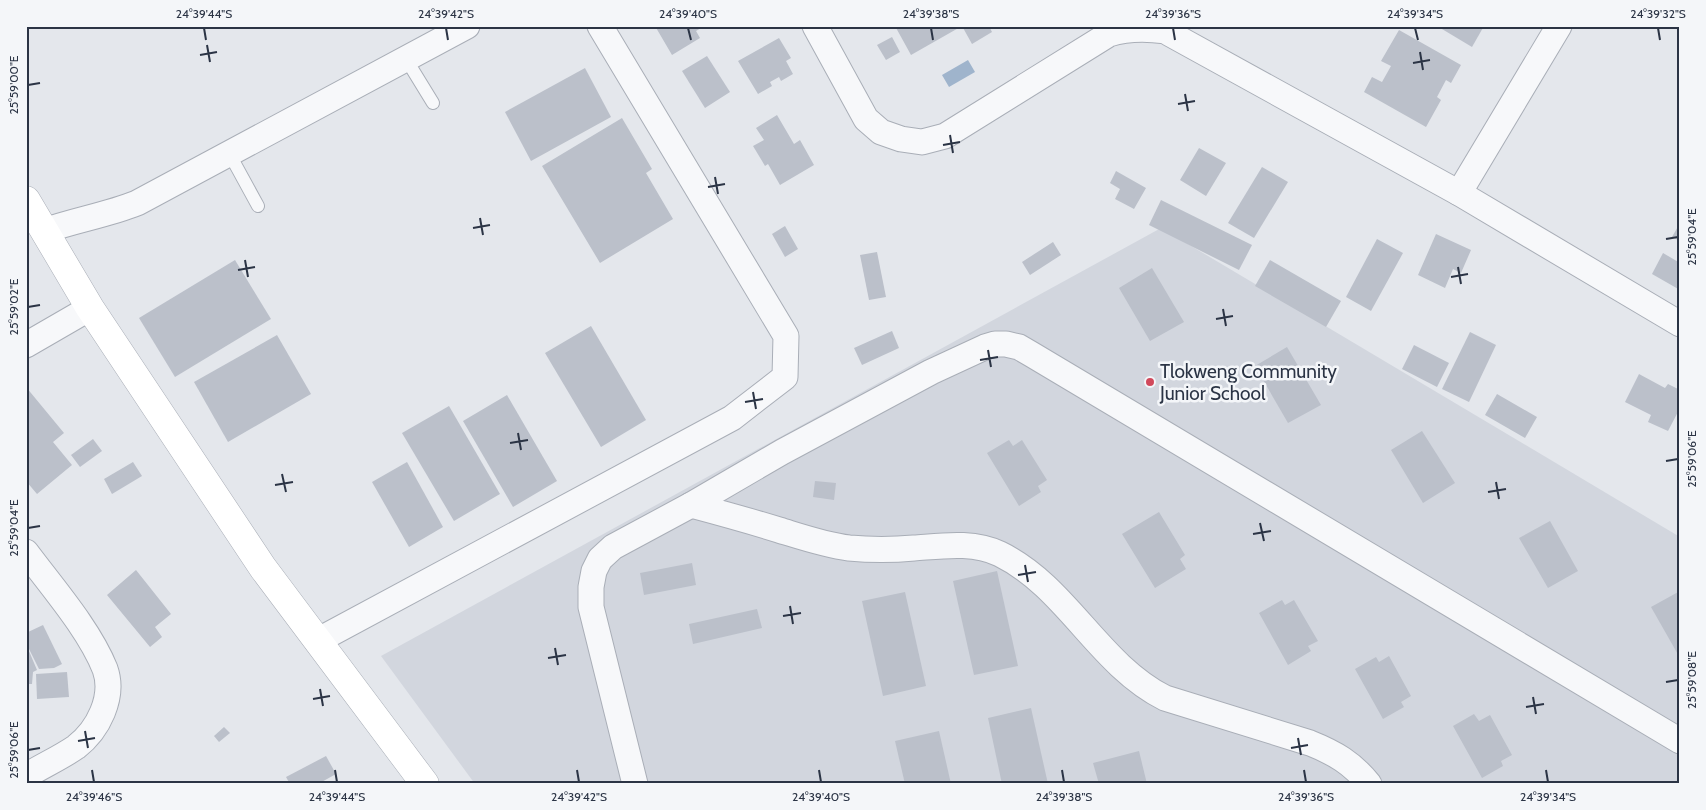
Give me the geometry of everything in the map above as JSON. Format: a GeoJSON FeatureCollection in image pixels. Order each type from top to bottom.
{"type":"FeatureCollection","features":[{"type":"Feature","properties":{"kind":"street"},"geometry":{"type":"LineString","coordinates":[[44,231],[76,220],[114,212],[138,203],[467,26]]}},
{"type":"Feature","properties":{"kind":"street"},"geometry":{"type":"LineString","coordinates":[[317,641],[732,418],[785,377],[786,336],[600,26]]}},
{"type":"Feature","properties":{"kind":"street"},"geometry":{"type":"LineString","coordinates":[[815,26],[866,119],[881,132],[901,139],[922,142],[945,136],[1109,34],[1131,29],[1165,30],[1459,193],[1680,324]]}},
{"type":"Feature","properties":{"kind":"street"},"geometry":{"type":"LineString","coordinates":[[1459,193],[1559,26]]}},
{"type":"Feature","properties":{"kind":"street"},"geometry":{"type":"LineString","coordinates":[[26,200],[90,308],[263,568],[418,782]]}},
{"type":"Feature","properties":{"kind":"street"},"geometry":{"type":"LineString","coordinates":[[26,345],[90,308]]}},
{"type":"Feature","properties":{"kind":"street"},"geometry":{"type":"LineString","coordinates":[[635,784],[591,607],[591,587],[594,571],[600,559],[613,547],[930,372],[985,347],[1006,344],[1019,347],[1031,354],[1680,741]]}},
{"type":"Feature","properties":{"kind":"street"},"geometry":{"type":"LineString","coordinates":[[692,505],[834,546],[870,549],[957,545],[997,553],[1016,562],[1043,584],[1118,665],[1147,689],[1165,698],[1334,752],[1361,774],[1369,784]]}},
{"type":"Feature","properties":{"kind":"street"},"geometry":{"type":"LineString","coordinates":[[26,552],[84,631],[105,671],[107,690],[104,711],[77,746],[26,776]]}},
{"type":"Feature","properties":{"kind":"lane"},"geometry":{"type":"LineString","coordinates":[[406,59],[433,103]]}},
{"type":"Feature","properties":{"kind":"lane"},"geometry":{"type":"LineString","coordinates":[[228,153],[258,206]]}},
{"type":"Feature","properties":{"kind":"shaded area","name":"Tlokweng Community Junior School"},"geometry":{"type":"Polygon","coordinates":[[[1161,228],[1680,537],[1680,784],[475,784],[381,656],[1161,228]]]}},
{"type":"Feature","properties":{"kind":"water"},"geometry":{"type":"Polygon","coordinates":[[[968,60],[975,72],[949,87],[942,75],[968,60]]]}},
{"type":"Feature","properties":{"kind":"building"},"geometry":{"type":"Polygon","coordinates":[[[655,26],[700,26],[701,28],[696,31],[700,38],[672,55],[655,26]]]}},
{"type":"Feature","properties":{"kind":"building"},"geometry":{"type":"Polygon","coordinates":[[[895,26],[962,26],[911,55],[895,26]]]}},
{"type":"Feature","properties":{"kind":"building"},"geometry":{"type":"Polygon","coordinates":[[[962,26],[989,26],[992,32],[972,44],[962,26]]]}},
{"type":"Feature","properties":{"kind":"building"},"geometry":{"type":"Polygon","coordinates":[[[1437,26],[1484,26],[1472,47],[1437,26]]]}},
{"type":"Feature","properties":{"kind":"building"},"geometry":{"type":"Polygon","coordinates":[[[1399,30],[1461,65],[1451,83],[1446,80],[1437,97],[1441,100],[1426,127],[1364,92],[1372,77],[1382,82],[1391,66],[1381,61],[1399,30]]]}},
{"type":"Feature","properties":{"kind":"building"},"geometry":{"type":"Polygon","coordinates":[[[892,37],[900,52],[886,60],[877,45],[892,37]]]}},
{"type":"Feature","properties":{"kind":"building"},"geometry":{"type":"Polygon","coordinates":[[[779,38],[791,58],[786,61],[793,74],[781,81],[779,77],[770,82],[772,86],[758,94],[738,61],[779,38]]]}},
{"type":"Feature","properties":{"kind":"building"},"geometry":{"type":"Polygon","coordinates":[[[707,56],[730,92],[705,108],[682,71],[707,56]]]}},
{"type":"Feature","properties":{"kind":"building"},"geometry":{"type":"Polygon","coordinates":[[[585,68],[611,117],[531,161],[505,112],[585,68]]]}},
{"type":"Feature","properties":{"kind":"building"},"geometry":{"type":"Polygon","coordinates":[[[777,115],[794,144],[800,140],[814,165],[780,185],[768,164],[765,166],[753,146],[764,140],[756,128],[777,115]]]}},
{"type":"Feature","properties":{"kind":"building"},"geometry":{"type":"Polygon","coordinates":[[[622,118],[652,169],[646,173],[673,219],[600,263],[542,166],[622,118]]]}},
{"type":"Feature","properties":{"kind":"building"},"geometry":{"type":"Polygon","coordinates":[[[1199,148],[1226,163],[1206,196],[1180,180],[1199,148]]]}},
{"type":"Feature","properties":{"kind":"building"},"geometry":{"type":"Polygon","coordinates":[[[1262,167],[1288,182],[1254,238],[1228,223],[1262,167]]]}},
{"type":"Feature","properties":{"kind":"building"},"geometry":{"type":"Polygon","coordinates":[[[1116,171],[1146,188],[1134,209],[1115,199],[1120,189],[1110,183],[1116,171]]]}},
{"type":"Feature","properties":{"kind":"building"},"geometry":{"type":"Polygon","coordinates":[[[1161,200],[1252,245],[1239,270],[1149,225],[1161,200]]]}},
{"type":"Feature","properties":{"kind":"building"},"geometry":{"type":"Polygon","coordinates":[[[1680,223],[1680,241],[1672,237],[1680,223]]]}},
{"type":"Feature","properties":{"kind":"building"},"geometry":{"type":"Polygon","coordinates":[[[785,226],[798,249],[785,257],[772,234],[785,226]]]}},
{"type":"Feature","properties":{"kind":"building"},"geometry":{"type":"Polygon","coordinates":[[[1436,234],[1471,250],[1461,273],[1453,269],[1445,288],[1418,275],[1436,234]]]}},
{"type":"Feature","properties":{"kind":"building"},"geometry":{"type":"Polygon","coordinates":[[[1377,239],[1403,253],[1371,311],[1346,297],[1377,239]]]}},
{"type":"Feature","properties":{"kind":"building"},"geometry":{"type":"Polygon","coordinates":[[[1053,242],[1061,255],[1030,275],[1022,262],[1053,242]]]}},
{"type":"Feature","properties":{"kind":"building"},"geometry":{"type":"Polygon","coordinates":[[[877,252],[886,297],[869,300],[860,255],[877,252]]]}},
{"type":"Feature","properties":{"kind":"building"},"geometry":{"type":"Polygon","coordinates":[[[1663,253],[1680,263],[1680,290],[1652,274],[1663,253]]]}},
{"type":"Feature","properties":{"kind":"building"},"geometry":{"type":"Polygon","coordinates":[[[235,260],[271,319],[175,377],[139,318],[235,260]]]}},
{"type":"Feature","properties":{"kind":"building"},"geometry":{"type":"Polygon","coordinates":[[[1270,260],[1341,301],[1326,327],[1255,286],[1270,260]]]}},
{"type":"Feature","properties":{"kind":"building"},"geometry":{"type":"Polygon","coordinates":[[[1152,268],[1184,322],[1150,341],[1119,288],[1152,268]]]}},
{"type":"Feature","properties":{"kind":"building"},"geometry":{"type":"Polygon","coordinates":[[[591,326],[646,420],[601,447],[545,353],[591,326]]]}},
{"type":"Feature","properties":{"kind":"building"},"geometry":{"type":"Polygon","coordinates":[[[892,331],[899,348],[862,365],[854,348],[892,331]]]}},
{"type":"Feature","properties":{"kind":"building"},"geometry":{"type":"Polygon","coordinates":[[[1470,332],[1496,345],[1469,402],[1442,389],[1470,332]]]}},
{"type":"Feature","properties":{"kind":"building"},"geometry":{"type":"Polygon","coordinates":[[[277,335],[311,394],[228,442],[194,382],[277,335]]]}},
{"type":"Feature","properties":{"kind":"building"},"geometry":{"type":"Polygon","coordinates":[[[1414,345],[1449,363],[1437,387],[1402,369],[1414,345]]]}},
{"type":"Feature","properties":{"kind":"building"},"geometry":{"type":"Polygon","coordinates":[[[1287,347],[1321,405],[1288,423],[1255,366],[1287,347]]]}},
{"type":"Feature","properties":{"kind":"building"},"geometry":{"type":"Polygon","coordinates":[[[1639,374],[1665,388],[1668,384],[1680,390],[1680,408],[1668,431],[1648,422],[1651,415],[1625,402],[1639,374]]]}},
{"type":"Feature","properties":{"kind":"building"},"geometry":{"type":"Polygon","coordinates":[[[26,387],[64,433],[53,442],[72,465],[37,494],[26,481],[26,387]]]}},
{"type":"Feature","properties":{"kind":"building"},"geometry":{"type":"Polygon","coordinates":[[[1497,394],[1537,417],[1525,438],[1485,415],[1497,394]]]}},
{"type":"Feature","properties":{"kind":"building"},"geometry":{"type":"Polygon","coordinates":[[[507,395],[557,481],[513,507],[463,421],[507,395]]]}},
{"type":"Feature","properties":{"kind":"building"},"geometry":{"type":"Polygon","coordinates":[[[449,406],[500,494],[454,521],[402,433],[449,406]]]}},
{"type":"Feature","properties":{"kind":"building"},"geometry":{"type":"Polygon","coordinates":[[[1422,431],[1455,483],[1423,503],[1391,450],[1422,431]]]}},
{"type":"Feature","properties":{"kind":"building"},"geometry":{"type":"Polygon","coordinates":[[[93,439],[102,451],[80,467],[71,455],[93,439]]]}},
{"type":"Feature","properties":{"kind":"building"},"geometry":{"type":"Polygon","coordinates":[[[1009,440],[1013,446],[1022,440],[1047,480],[1038,486],[1041,492],[1019,506],[987,453],[1009,440]]]}},
{"type":"Feature","properties":{"kind":"building"},"geometry":{"type":"Polygon","coordinates":[[[133,462],[142,476],[112,494],[104,479],[133,462]]]}},
{"type":"Feature","properties":{"kind":"building"},"geometry":{"type":"Polygon","coordinates":[[[407,462],[443,527],[409,547],[372,482],[407,462]]]}},
{"type":"Feature","properties":{"kind":"building"},"geometry":{"type":"Polygon","coordinates":[[[815,481],[836,483],[834,500],[813,497],[815,481]]]}},
{"type":"Feature","properties":{"kind":"building"},"geometry":{"type":"Polygon","coordinates":[[[1159,512],[1185,555],[1180,559],[1186,569],[1155,588],[1122,534],[1159,512]]]}},
{"type":"Feature","properties":{"kind":"building"},"geometry":{"type":"Polygon","coordinates":[[[1550,521],[1578,571],[1548,588],[1519,538],[1550,521]]]}},
{"type":"Feature","properties":{"kind":"building"},"geometry":{"type":"Polygon","coordinates":[[[692,563],[696,585],[644,595],[640,573],[692,563]]]}},
{"type":"Feature","properties":{"kind":"building"},"geometry":{"type":"Polygon","coordinates":[[[136,570],[171,614],[155,627],[162,637],[150,647],[107,595],[136,570]]]}},
{"type":"Feature","properties":{"kind":"building"},"geometry":{"type":"Polygon","coordinates":[[[997,571],[1018,666],[974,675],[953,581],[997,571]]]}},
{"type":"Feature","properties":{"kind":"building"},"geometry":{"type":"Polygon","coordinates":[[[1680,591],[1680,658],[1651,607],[1680,591]]]}},
{"type":"Feature","properties":{"kind":"building"},"geometry":{"type":"Polygon","coordinates":[[[905,592],[926,686],[883,696],[862,601],[905,592]]]}},
{"type":"Feature","properties":{"kind":"building"},"geometry":{"type":"Polygon","coordinates":[[[1282,600],[1285,605],[1294,600],[1318,641],[1308,646],[1311,651],[1288,665],[1259,613],[1282,600]]]}},
{"type":"Feature","properties":{"kind":"building"},"geometry":{"type":"Polygon","coordinates":[[[757,609],[762,628],[693,644],[689,624],[757,609]]]}},
{"type":"Feature","properties":{"kind":"building"},"geometry":{"type":"Polygon","coordinates":[[[43,625],[62,664],[54,668],[39,669],[26,643],[26,633],[43,625]]]}},
{"type":"Feature","properties":{"kind":"building"},"geometry":{"type":"Polygon","coordinates":[[[26,644],[37,670],[33,672],[32,684],[26,684],[26,644]]]}},
{"type":"Feature","properties":{"kind":"building"},"geometry":{"type":"Polygon","coordinates":[[[1389,656],[1411,696],[1401,702],[1404,707],[1383,719],[1355,669],[1376,657],[1379,662],[1389,656]]]}},
{"type":"Feature","properties":{"kind":"building"},"geometry":{"type":"Polygon","coordinates":[[[67,672],[69,697],[37,699],[36,674],[67,672]]]}},
{"type":"Feature","properties":{"kind":"building"},"geometry":{"type":"Polygon","coordinates":[[[1031,708],[1048,784],[1002,784],[988,718],[1031,708]]]}},
{"type":"Feature","properties":{"kind":"building"},"geometry":{"type":"Polygon","coordinates":[[[1474,714],[1479,721],[1490,715],[1512,755],[1501,761],[1503,766],[1482,778],[1453,726],[1474,714]]]}},
{"type":"Feature","properties":{"kind":"building"},"geometry":{"type":"Polygon","coordinates":[[[224,727],[230,733],[219,742],[214,736],[224,727]]]}},
{"type":"Feature","properties":{"kind":"building"},"geometry":{"type":"Polygon","coordinates":[[[939,731],[951,784],[905,784],[895,741],[939,731]]]}},
{"type":"Feature","properties":{"kind":"building"},"geometry":{"type":"Polygon","coordinates":[[[1139,751],[1147,784],[1099,784],[1093,763],[1139,751]]]}},
{"type":"Feature","properties":{"kind":"building"},"geometry":{"type":"Polygon","coordinates":[[[326,756],[336,774],[318,784],[290,784],[286,777],[326,756]]]}},
{"type":"Feature","properties":{"kind":"place","name":"Tlokweng Community Junior School"},"geometry":{"type":"Point","coordinates":[1150,382]}}]}
